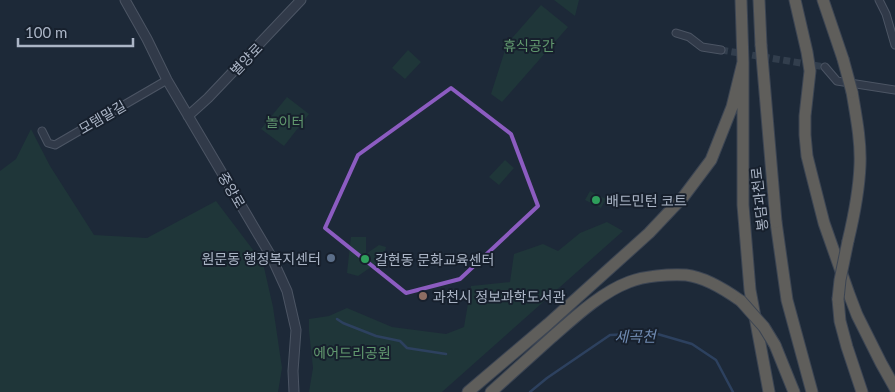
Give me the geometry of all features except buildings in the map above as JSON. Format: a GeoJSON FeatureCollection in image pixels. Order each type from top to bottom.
{"type":"FeatureCollection","features":[{"type":"Feature","properties":{"kind":"highway"},"geometry":{"type":"LineString","coordinates":[[741,0],[743,204],[750,290],[769,392]]}},
{"type":"Feature","properties":{"kind":"highway","name":"봉담과천로"},"geometry":{"type":"LineString","coordinates":[[759,0],[776,222],[787,300],[812,392]]}},
{"type":"Feature","properties":{"kind":"highway"},"geometry":{"type":"LineString","coordinates":[[795,0],[810,72],[804,135],[810,172],[824,223],[848,294],[895,388]]}},
{"type":"Feature","properties":{"kind":"highway"},"geometry":{"type":"LineString","coordinates":[[823,0],[843,59],[852,92],[858,128],[860,164],[857,202],[840,280],[838,299],[840,321],[862,392]]}},
{"type":"Feature","properties":{"kind":"highway"},"geometry":{"type":"LineString","coordinates":[[468,392],[649,234],[684,196],[711,160],[732,107],[743,62]]}},
{"type":"Feature","properties":{"kind":"highway"},"geometry":{"type":"LineString","coordinates":[[491,392],[576,316],[608,293],[629,282],[643,278],[687,275],[729,292],[741,301],[764,327],[775,345],[794,392]]}},
{"type":"Feature","properties":{"kind":"street","name":"중앙로"},"geometry":{"type":"LineString","coordinates":[[125,0],[167,80],[271,256],[287,291],[296,330],[293,371],[294,392]]}},
{"type":"Feature","properties":{"kind":"street","name":"별양로"},"geometry":{"type":"LineString","coordinates":[[188,116],[208,98],[301,0]]}},
{"type":"Feature","properties":{"kind":"street"},"geometry":{"type":"LineString","coordinates":[[879,0],[886,14],[895,45]]}},
{"type":"Feature","properties":{"kind":"street"},"geometry":{"type":"LineString","coordinates":[[676,33],[689,37],[702,47],[721,50]]}},
{"type":"Feature","properties":{"kind":"street"},"geometry":{"type":"LineString","coordinates":[[825,67],[837,81],[895,90]]}},
{"type":"Feature","properties":{"kind":"street","name":"모템말길"},"geometry":{"type":"LineString","coordinates":[[42,131],[48,143],[55,145],[167,80]]}},
{"type":"Feature","properties":{"kind":"highlighted area"},"geometry":{"type":"Polygon","coordinates":[[[451,88],[511,134],[538,206],[460,279],[406,293],[325,228],[358,155],[451,88]]]}},
{"type":"Feature","properties":{"kind":"green space","name":"휴식공간"},"geometry":{"type":"Polygon","coordinates":[[[554,0],[579,0],[575,16],[554,0]]]}},
{"type":"Feature","properties":{"kind":"green space","name":"휴식공간"},"geometry":{"type":"Polygon","coordinates":[[[541,5],[568,27],[502,102],[491,94],[507,44],[541,5]]]}},
{"type":"Feature","properties":{"kind":"green space"},"geometry":{"type":"Polygon","coordinates":[[[408,50],[421,62],[405,79],[392,68],[408,50]]]}},
{"type":"Feature","properties":{"kind":"green space","name":"놀이터"},"geometry":{"type":"Polygon","coordinates":[[[287,97],[309,114],[284,146],[261,129],[287,97]]]}},
{"type":"Feature","properties":{"kind":"green space"},"geometry":{"type":"Polygon","coordinates":[[[31,129],[50,166],[94,235],[147,238],[216,201],[263,263],[273,307],[282,368],[278,392],[0,392],[0,171],[16,159],[31,129]]]}},
{"type":"Feature","properties":{"kind":"green space"},"geometry":{"type":"Polygon","coordinates":[[[505,160],[514,168],[499,185],[489,177],[505,160]]]}},
{"type":"Feature","properties":{"kind":"green space","name":"배드민턴 코트"},"geometry":{"type":"Polygon","coordinates":[[[590,191],[606,199],[601,208],[585,200],[590,191]]]}},
{"type":"Feature","properties":{"kind":"green space","name":"에어드리공원"},"geometry":{"type":"Polygon","coordinates":[[[607,222],[623,231],[442,392],[309,392],[313,368],[309,319],[329,316],[347,308],[392,327],[446,334],[464,327],[471,286],[510,282],[514,254],[543,244],[558,251],[580,233],[607,222]]]}},
{"type":"Feature","properties":{"kind":"green space","name":"갈현동 문화교육센터"},"geometry":{"type":"Polygon","coordinates":[[[351,237],[366,237],[366,254],[379,245],[386,247],[384,255],[377,263],[358,276],[347,273],[351,237]]]}},
{"type":"Feature","properties":{"kind":"waterway","name":"세곡천"},"geometry":{"type":"LineString","coordinates":[[337,319],[376,336],[400,341],[407,348],[446,354]]}},
{"type":"Feature","properties":{"kind":"waterway","name":"세곡천"},"geometry":{"type":"LineString","coordinates":[[530,392],[547,378],[610,335],[654,333],[692,344],[716,360],[733,392]]}},
{"type":"Feature","properties":{"kind":"tunnel"},"geometry":{"type":"LineString","coordinates":[[721,50],[825,67]]}},
{"type":"Feature","properties":{"kind":"place","name":"배드민턴 코트"},"geometry":{"type":"Point","coordinates":[596,200]}},
{"type":"Feature","properties":{"kind":"place","name":"원문동 행정복지센터"},"geometry":{"type":"Point","coordinates":[331,258]}},
{"type":"Feature","properties":{"kind":"place","name":"갈현동 문화교육센터"},"geometry":{"type":"Point","coordinates":[365,259]}},
{"type":"Feature","properties":{"kind":"place","name":"과천시 정보과학도서관"},"geometry":{"type":"Point","coordinates":[423,296]}}]}
